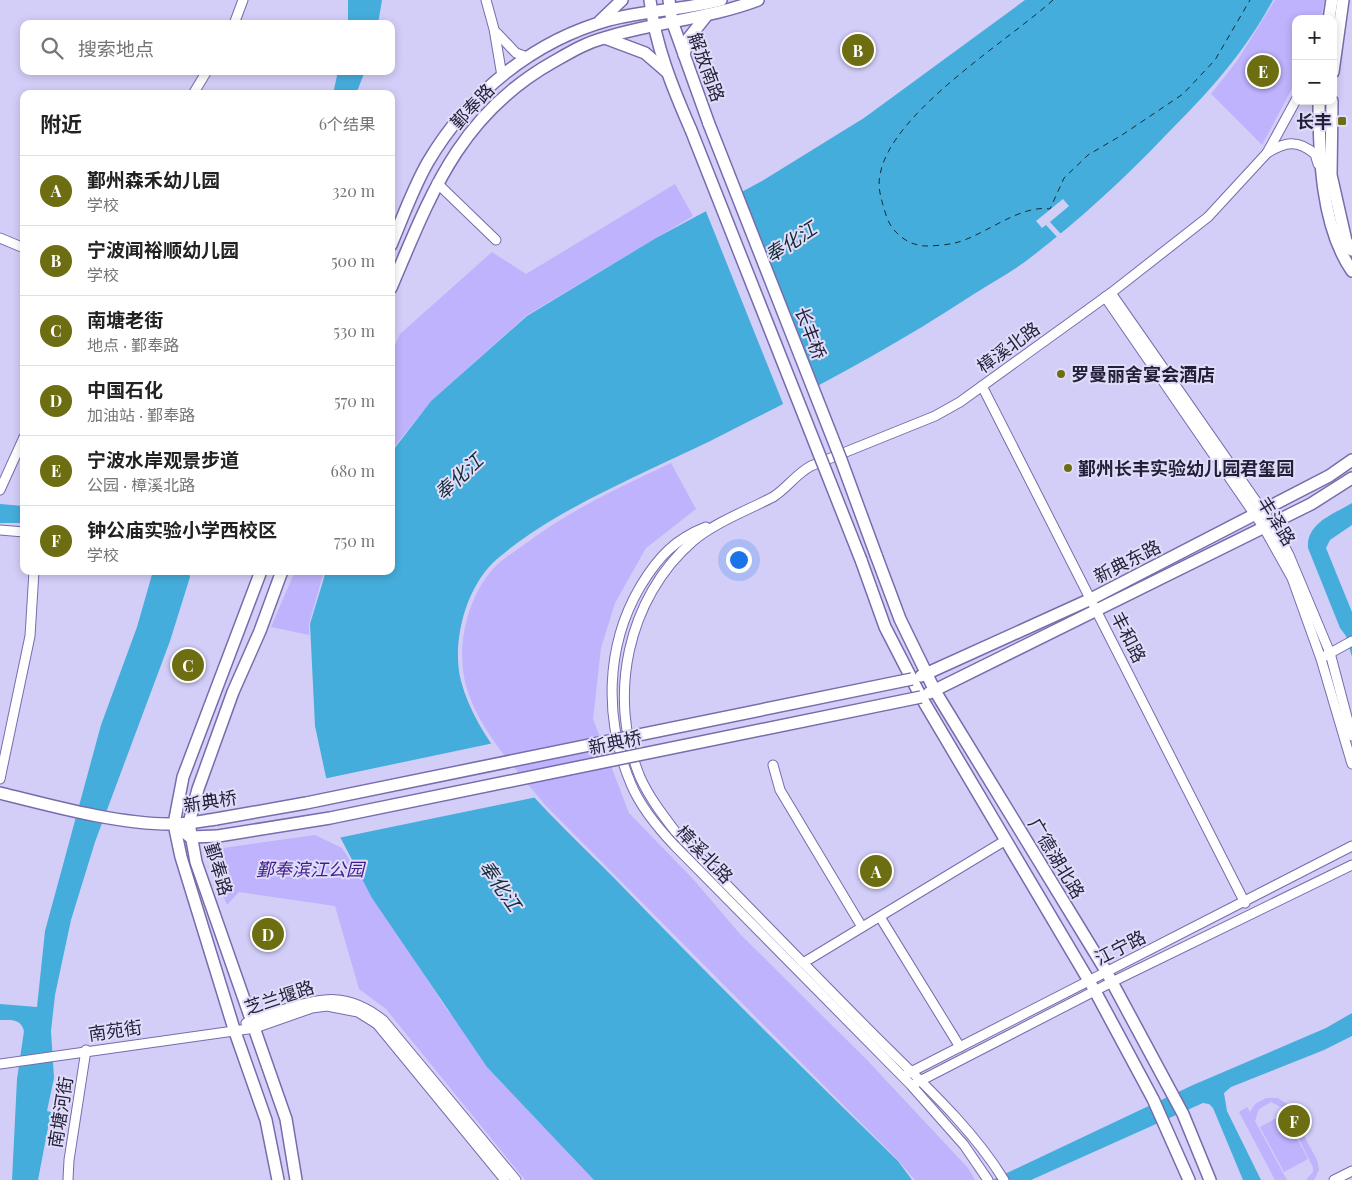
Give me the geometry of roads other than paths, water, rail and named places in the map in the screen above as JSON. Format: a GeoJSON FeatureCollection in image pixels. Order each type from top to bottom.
{"type":"FeatureCollection","features":[{"type":"Feature","properties":{"kind":"main road"},"geometry":{"type":"LineString","coordinates":[[596,24],[622,0]]}},
{"type":"Feature","properties":{"kind":"main road"},"geometry":{"type":"LineString","coordinates":[[650,0],[653,25]]}},
{"type":"Feature","properties":{"kind":"main road"},"geometry":{"type":"LineString","coordinates":[[684,55],[688,39],[703,6],[721,0]]}},
{"type":"Feature","properties":{"kind":"main road"},"geometry":{"type":"LineString","coordinates":[[703,6],[758,0]]}},
{"type":"Feature","properties":{"kind":"main road"},"geometry":{"type":"LineString","coordinates":[[1329,15],[1332,0]]}},
{"type":"Feature","properties":{"kind":"main road"},"geometry":{"type":"LineString","coordinates":[[1335,60],[1343,0]]}},
{"type":"Feature","properties":{"kind":"main road"},"geometry":{"type":"LineString","coordinates":[[669,4],[672,22]]}},
{"type":"Feature","properties":{"kind":"main road","name":"鄞奉路"},"geometry":{"type":"LineString","coordinates":[[395,236],[428,161],[459,118],[482,92],[527,57],[551,42],[596,24],[651,12],[669,4],[703,6]]}},
{"type":"Feature","properties":{"kind":"main road","name":"鄞奉路"},"geometry":{"type":"LineString","coordinates":[[395,279],[437,183],[462,142],[491,106],[529,75],[583,45],[653,25],[672,22],[703,6]]}},
{"type":"Feature","properties":{"kind":"main road","name":"解放南路"},"geometry":{"type":"LineString","coordinates":[[672,22],[709,124]]}},
{"type":"Feature","properties":{"kind":"main road","name":"长丰桥"},"geometry":{"type":"LineString","coordinates":[[653,25],[669,74],[861,560]]}},
{"type":"Feature","properties":{"kind":"main road"},"geometry":{"type":"LineString","coordinates":[[604,38],[645,53],[669,74]]}},
{"type":"Feature","properties":{"kind":"main road"},"geometry":{"type":"LineString","coordinates":[[1319,105],[1321,172],[1336,244],[1352,271]]}},
{"type":"Feature","properties":{"kind":"main road"},"geometry":{"type":"LineString","coordinates":[[1332,105],[1331,175],[1346,240],[1352,250]]}},
{"type":"Feature","properties":{"kind":"main road","name":"长丰桥"},"geometry":{"type":"LineString","coordinates":[[709,124],[840,457],[876,555]]}},
{"type":"Feature","properties":{"kind":"main road","name":"新典东路"},"geometry":{"type":"LineString","coordinates":[[912,679],[1091,599],[1329,476],[1352,460]]}},
{"type":"Feature","properties":{"kind":"main road","name":"新典东路"},"geometry":{"type":"LineString","coordinates":[[920,697],[1268,526],[1311,504],[1352,478]]}},
{"type":"Feature","properties":{"kind":"main road","name":"广德湖北路"},"geometry":{"type":"LineString","coordinates":[[876,555],[900,619],[926,674],[1106,971],[1183,1114],[1210,1180]]}},
{"type":"Feature","properties":{"kind":"main road","name":"广德湖北路"},"geometry":{"type":"LineString","coordinates":[[861,560],[886,627],[920,697],[1095,991],[1166,1125],[1189,1180]]}},
{"type":"Feature","properties":{"kind":"main road","name":"鄞奉路"},"geometry":{"type":"LineString","coordinates":[[259,575],[183,777],[174,824],[181,857],[234,1029],[266,1120],[278,1180]]}},
{"type":"Feature","properties":{"kind":"main road","name":"鄞奉路"},"geometry":{"type":"LineString","coordinates":[[281,575],[260,631],[233,692],[198,789],[189,823],[196,862],[286,1119],[296,1180]]}},
{"type":"Feature","properties":{"kind":"main road","name":"新典桥"},"geometry":{"type":"LineString","coordinates":[[174,824],[306,803],[912,679]]}},
{"type":"Feature","properties":{"kind":"main road","name":"新典桥"},"geometry":{"type":"LineString","coordinates":[[174,824],[190,837],[218,836],[330,818],[920,697]]}},
{"type":"Feature","properties":{"kind":"main road"},"geometry":{"type":"LineString","coordinates":[[0,793],[146,823],[174,824]]}},
{"type":"Feature","properties":{"kind":"street"},"geometry":{"type":"LineString","coordinates":[[236,20],[243,0]]}},
{"type":"Feature","properties":{"kind":"street"},"geometry":{"type":"LineString","coordinates":[[486,0],[494,29],[502,76]]}},
{"type":"Feature","properties":{"kind":"street"},"geometry":{"type":"LineString","coordinates":[[494,29],[509,47],[527,57]]}},
{"type":"Feature","properties":{"kind":"street"},"geometry":{"type":"LineString","coordinates":[[196,90],[205,75]]}},
{"type":"Feature","properties":{"kind":"street","name":"樟溪北路"},"geometry":{"type":"LineString","coordinates":[[1267,154],[1293,105]]}},
{"type":"Feature","properties":{"kind":"street","name":"樟溪北路"},"geometry":{"type":"LineString","coordinates":[[987,1178],[964,1145],[911,1085],[907,1075],[803,963],[682,838],[663,814],[641,778],[628,730],[625,675],[629,645],[640,611],[657,582],[694,540],[782,491],[796,476],[810,466],[935,416],[982,386],[1108,295],[1208,217],[1267,154],[1282,144],[1298,144],[1315,154],[1321,172]]}},
{"type":"Feature","properties":{"kind":"street"},"geometry":{"type":"LineString","coordinates":[[437,183],[496,240]]}},
{"type":"Feature","properties":{"kind":"street"},"geometry":{"type":"LineString","coordinates":[[0,238],[20,246]]}},
{"type":"Feature","properties":{"kind":"street","name":"丰泽路"},"geometry":{"type":"LineString","coordinates":[[1108,295],[1293,564],[1330,653],[1352,736]]}},
{"type":"Feature","properties":{"kind":"street","name":"丰和路"},"geometry":{"type":"LineString","coordinates":[[982,386],[1098,611],[1244,903]]}},
{"type":"Feature","properties":{"kind":"street"},"geometry":{"type":"LineString","coordinates":[[0,490],[20,445]]}},
{"type":"Feature","properties":{"kind":"street","name":"樟溪北路"},"geometry":{"type":"LineString","coordinates":[[735,517],[684,536],[672,545],[650,570],[629,606],[617,638],[612,675],[612,696],[614,725],[630,782],[644,808],[675,846],[907,1075],[920,1080],[973,1137],[1004,1180]]}},
{"type":"Feature","properties":{"kind":"street","name":"丰泽路"},"geometry":{"type":"LineString","coordinates":[[1268,526],[1292,578],[1321,659],[1352,764]]}},
{"type":"Feature","properties":{"kind":"street"},"geometry":{"type":"LineString","coordinates":[[0,530],[20,532]]}},
{"type":"Feature","properties":{"kind":"street"},"geometry":{"type":"LineString","coordinates":[[0,779],[30,636],[34,575]]}},
{"type":"Feature","properties":{"kind":"street"},"geometry":{"type":"LineString","coordinates":[[1321,659],[1349,643]]}},
{"type":"Feature","properties":{"kind":"street"},"geometry":{"type":"LineString","coordinates":[[773,765],[780,790],[862,927]]}},
{"type":"Feature","properties":{"kind":"street"},"geometry":{"type":"LineString","coordinates":[[803,963],[1006,840]]}},
{"type":"Feature","properties":{"kind":"street","name":"江宁路"},"geometry":{"type":"LineString","coordinates":[[907,1075],[1352,846]]}},
{"type":"Feature","properties":{"kind":"street","name":"江宁路"},"geometry":{"type":"LineString","coordinates":[[911,1085],[1112,982],[1352,865]]}},
{"type":"Feature","properties":{"kind":"street"},"geometry":{"type":"LineString","coordinates":[[880,917],[960,1047]]}},
{"type":"Feature","properties":{"kind":"street","name":"芝兰堰路"},"geometry":{"type":"LineString","coordinates":[[254,1024],[306,1002],[327,999],[351,1002],[369,1010],[383,1020],[516,1180]]}},
{"type":"Feature","properties":{"kind":"street","name":"芝兰堰路"},"geometry":{"type":"LineString","coordinates":[[234,1029],[312,1008],[327,1006],[348,1009],[368,1018],[384,1033],[505,1180]]}},
{"type":"Feature","properties":{"kind":"street","name":"南苑街"},"geometry":{"type":"LineString","coordinates":[[3,1063],[234,1029]]}},
{"type":"Feature","properties":{"kind":"street","name":"南塘河街"},"geometry":{"type":"LineString","coordinates":[[68,1180],[68,1160],[86,1050]]}},
{"type":"Feature","properties":{"kind":"street"},"geometry":{"type":"LineString","coordinates":[[1334,1180],[1352,1171]]}},
{"type":"Feature","properties":{"kind":"water"},"geometry":{"type":"Polygon","coordinates":[[[348,0],[382,0],[379,20],[348,20],[348,0]]]}},
{"type":"Feature","properties":{"kind":"water","name":"奉化江"},"geometry":{"type":"Polygon","coordinates":[[[1025,0],[1273,0],[1262,20],[1237,56],[1195,105],[1115,186],[1026,261],[914,332],[853,367],[728,432],[608,489],[549,522],[497,559],[486,570],[477,584],[469,599],[460,632],[458,666],[471,709],[486,736],[505,763],[550,814],[756,1022],[898,1161],[912,1180],[594,1180],[487,1067],[372,898],[338,833],[315,726],[310,624],[325,575],[395,575],[395,448],[431,401],[527,316],[656,238],[762,181],[864,118],[1025,0]]]}},
{"type":"Feature","properties":{"kind":"water"},"geometry":{"type":"Polygon","coordinates":[[[337,75],[363,75],[358,90],[334,90],[337,75]]]}},
{"type":"Feature","properties":{"kind":"water"},"geometry":{"type":"Polygon","coordinates":[[[1352,503],[1352,525],[1330,540],[1326,548],[1352,612],[1352,657],[1346,636],[1340,628],[1308,548],[1309,539],[1316,526],[1322,520],[1352,503]]]}},
{"type":"Feature","properties":{"kind":"water"},"geometry":{"type":"Polygon","coordinates":[[[0,504],[20,506],[20,523],[0,523],[0,504]]]}},
{"type":"Feature","properties":{"kind":"water"},"geometry":{"type":"Polygon","coordinates":[[[152,575],[190,575],[170,641],[95,842],[71,920],[55,995],[51,1031],[54,1078],[47,1111],[51,1112],[38,1180],[12,1180],[17,1079],[24,1031],[18,1022],[0,1020],[0,1004],[37,1007],[45,931],[101,725],[137,627],[152,575]]]}},
{"type":"Feature","properties":{"kind":"water"},"geometry":{"type":"Polygon","coordinates":[[[1352,1013],[1352,1036],[1324,1050],[1231,1087],[1224,1093],[1227,1111],[1261,1180],[1243,1180],[1213,1108],[1209,1104],[1203,1103],[1031,1180],[992,1180],[1193,1085],[1326,1028],[1352,1013]]]}},
{"type":"Feature","properties":{"kind":"place","name":"宁波闻裕顺幼儿园"},"geometry":{"type":"Point","coordinates":[858,50]}},
{"type":"Feature","properties":{"kind":"place","name":"宁波水岸观景步道"},"geometry":{"type":"Point","coordinates":[1263,71]}},
{"type":"Feature","properties":{"kind":"place","name":"长丰"},"geometry":{"type":"Point","coordinates":[1342,121]}},
{"type":"Feature","properties":{"kind":"place","name":"罗曼丽舍宴会酒店"},"geometry":{"type":"Point","coordinates":[1061,374]}},
{"type":"Feature","properties":{"kind":"place","name":"鄞州长丰实验幼儿园君玺园"},"geometry":{"type":"Point","coordinates":[1068,468]}},
{"type":"Feature","properties":{"kind":"place","name":"南塘老街"},"geometry":{"type":"Point","coordinates":[188,665]}},
{"type":"Feature","properties":{"kind":"place","name":"鄞州森禾幼儿园"},"geometry":{"type":"Point","coordinates":[876,871]}},
{"type":"Feature","properties":{"kind":"place","name":"中国石化"},"geometry":{"type":"Point","coordinates":[268,934]}},
{"type":"Feature","properties":{"kind":"place","name":"钟公庙实验小学西校区"},"geometry":{"type":"Point","coordinates":[1294,1121]}},
{"type":"Feature","properties":{"kind":"park label","name":"鄞奉滨江公园"},"geometry":{"type":"Point","coordinates":[310,869]}}]}
